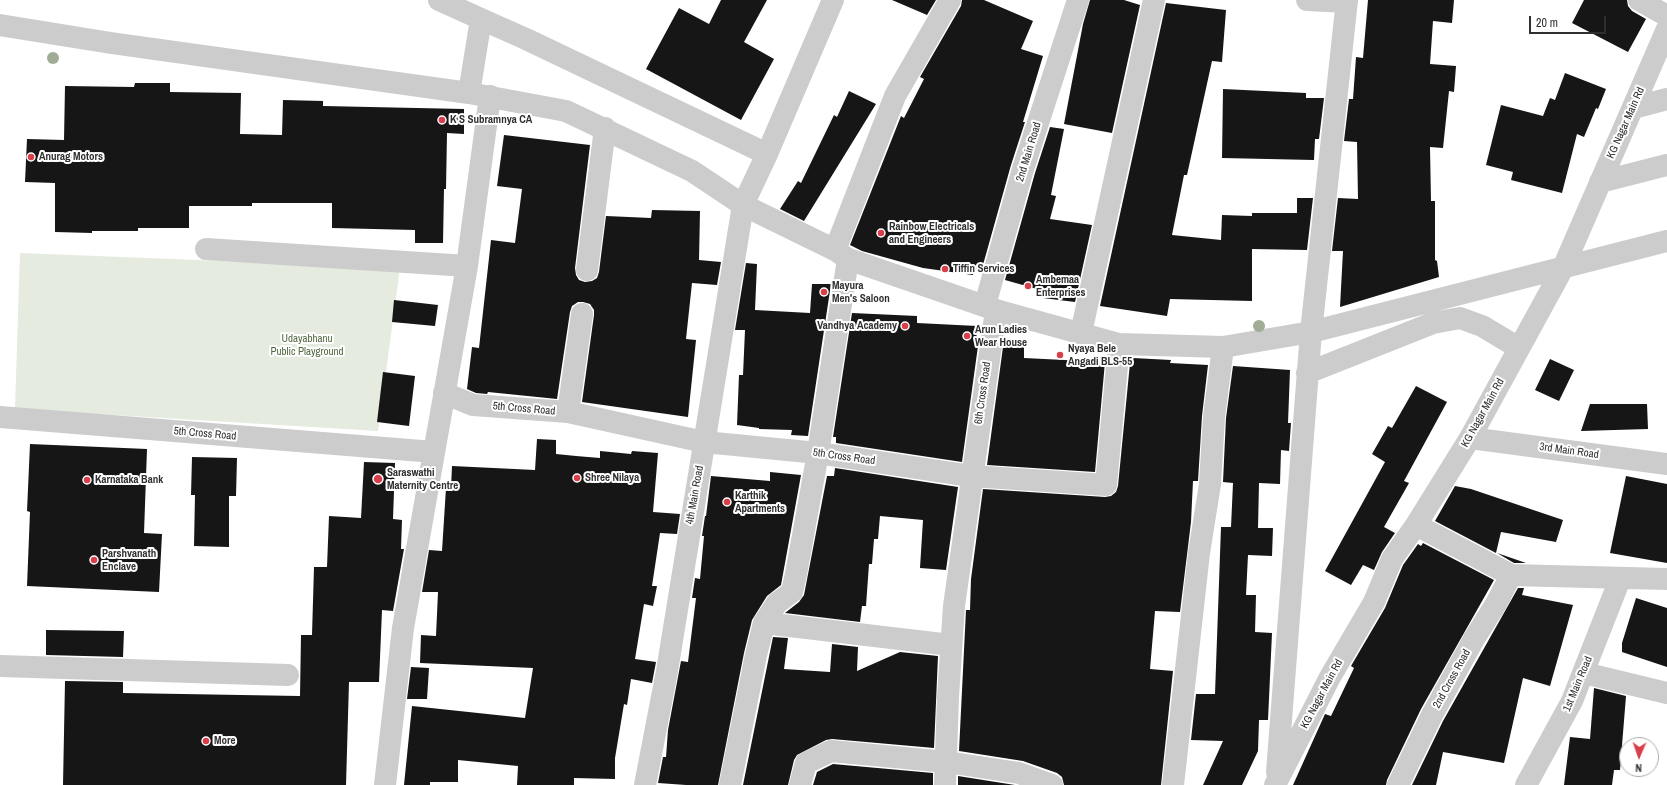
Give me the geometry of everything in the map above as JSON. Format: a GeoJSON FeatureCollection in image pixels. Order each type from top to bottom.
{"type":"FeatureCollection","features":[{"type":"Feature","properties":{"kind":"street"},"geometry":{"type":"LineString","coordinates":[[439,0],[526,38],[767,154]]}},
{"type":"Feature","properties":{"kind":"street","name":"4th Main Road"},"geometry":{"type":"LineString","coordinates":[[645,785],[667,671],[743,205],[767,154],[833,0]]}},
{"type":"Feature","properties":{"kind":"street"},"geometry":{"type":"LineString","coordinates":[[730,785],[756,655],[764,623],[777,603],[792,592],[818,453],[842,254],[895,96],[950,0]]}},
{"type":"Feature","properties":{"kind":"street","name":"2nd Main Road"},"geometry":{"type":"LineString","coordinates":[[990,308],[1023,169],[1078,0]]}},
{"type":"Feature","properties":{"kind":"street"},"geometry":{"type":"LineString","coordinates":[[1080,333],[1154,0]]}},
{"type":"Feature","properties":{"kind":"street"},"geometry":{"type":"LineString","coordinates":[[1276,784],[1307,373],[1347,1],[1307,0]]}},
{"type":"Feature","properties":{"kind":"street"},"geometry":{"type":"LineString","coordinates":[[1639,0],[1667,16]]}},
{"type":"Feature","properties":{"kind":"street"},"geometry":{"type":"LineString","coordinates":[[385,785],[403,628],[466,266],[480,94],[481,19]]}},
{"type":"Feature","properties":{"kind":"street"},"geometry":{"type":"LineString","coordinates":[[0,25],[111,43],[480,94],[566,111],[605,128],[692,171],[743,205],[842,254],[990,308],[1119,344],[1223,347],[1311,332],[1667,241]]}},
{"type":"Feature","properties":{"kind":"street","name":"KG Nagar Main Rd"},"geometry":{"type":"LineString","coordinates":[[1276,784],[1330,677],[1374,602],[1392,559],[1416,525],[1470,438],[1563,268],[1667,29]]}},
{"type":"Feature","properties":{"kind":"street"},"geometry":{"type":"LineString","coordinates":[[1633,108],[1667,99]]}},
{"type":"Feature","properties":{"kind":"street"},"geometry":{"type":"LineString","coordinates":[[587,270],[605,128]]}},
{"type":"Feature","properties":{"kind":"street"},"geometry":{"type":"LineString","coordinates":[[1600,182],[1667,165]]}},
{"type":"Feature","properties":{"kind":"street"},"geometry":{"type":"LineString","coordinates":[[206,249],[466,266]]}},
{"type":"Feature","properties":{"kind":"street","name":"6th Cross Road"},"geometry":{"type":"LineString","coordinates":[[945,785],[947,762],[948,697],[954,606],[971,476],[990,308]]}},
{"type":"Feature","properties":{"kind":"street"},"geometry":{"type":"LineString","coordinates":[[568,412],[582,314]]}},
{"type":"Feature","properties":{"kind":"street"},"geometry":{"type":"LineString","coordinates":[[1307,373],[1433,323],[1460,318],[1482,326],[1518,348]]}},
{"type":"Feature","properties":{"kind":"street","name":"5th Cross Road"},"geometry":{"type":"LineString","coordinates":[[444,394],[473,405],[568,412],[704,442],[818,453],[971,476],[1106,485],[1119,344]]}},
{"type":"Feature","properties":{"kind":"street"},"geometry":{"type":"LineString","coordinates":[[1173,785],[1199,553],[1210,484],[1214,417],[1223,347]]}},
{"type":"Feature","properties":{"kind":"street","name":"5th Cross Road"},"geometry":{"type":"LineString","coordinates":[[0,417],[434,452]]}},
{"type":"Feature","properties":{"kind":"street","name":"3rd Main Road"},"geometry":{"type":"LineString","coordinates":[[1470,438],[1667,464]]}},
{"type":"Feature","properties":{"kind":"street"},"geometry":{"type":"LineString","coordinates":[[1416,525],[1511,575],[1620,579],[1667,579]]}},
{"type":"Feature","properties":{"kind":"street","name":"2nd Cross Road"},"geometry":{"type":"LineString","coordinates":[[1398,785],[1432,715],[1511,575]]}},
{"type":"Feature","properties":{"kind":"street","name":"1st Main Road"},"geometry":{"type":"LineString","coordinates":[[1526,785],[1572,701],[1620,579]]}},
{"type":"Feature","properties":{"kind":"street"},"geometry":{"type":"LineString","coordinates":[[764,623],[951,645]]}},
{"type":"Feature","properties":{"kind":"street"},"geometry":{"type":"LineString","coordinates":[[0,666],[288,675]]}},
{"type":"Feature","properties":{"kind":"street"},"geometry":{"type":"LineString","coordinates":[[1584,673],[1667,693]]}},
{"type":"Feature","properties":{"kind":"street"},"geometry":{"type":"LineString","coordinates":[[800,785],[806,763],[831,751],[947,762],[1019,773],[1052,785]]}},
{"type":"Feature","properties":{"kind":"green space","name":"Udayabhanu Public Playground"},"geometry":{"type":"Polygon","coordinates":[[[20,253],[400,268],[378,431],[15,409],[20,253]]]}},
{"type":"Feature","properties":{"kind":"building"},"geometry":{"type":"Polygon","coordinates":[[[721,0],[767,0],[744,42],[774,59],[741,120],[646,69],[679,8],[709,24],[721,0]]]}},
{"type":"Feature","properties":{"kind":"building"},"geometry":{"type":"Polygon","coordinates":[[[892,0],[936,0],[927,15],[892,0]]]}},
{"type":"Feature","properties":{"kind":"building"},"geometry":{"type":"Polygon","coordinates":[[[962,0],[984,0],[1033,21],[1021,49],[1043,56],[981,272],[973,270],[973,275],[923,268],[862,251],[850,245],[901,116],[904,118],[924,79],[920,77],[961,6],[962,0]]]}},
{"type":"Feature","properties":{"kind":"building"},"geometry":{"type":"Polygon","coordinates":[[[1090,0],[1124,0],[1140,5],[1112,133],[1064,124],[1083,24],[1090,0]]]}},
{"type":"Feature","properties":{"kind":"building"},"geometry":{"type":"Polygon","coordinates":[[[1368,0],[1454,0],[1452,23],[1433,21],[1430,64],[1456,66],[1454,92],[1449,91],[1443,148],[1430,147],[1431,201],[1435,201],[1435,260],[1437,261],[1439,277],[1340,307],[1343,251],[1332,251],[1338,198],[1358,199],[1357,142],[1344,141],[1349,99],[1353,99],[1356,57],[1363,58],[1368,0]]]}},
{"type":"Feature","properties":{"kind":"building"},"geometry":{"type":"Polygon","coordinates":[[[1584,0],[1627,0],[1628,6],[1632,11],[1646,19],[1628,52],[1572,23],[1584,0]]]}},
{"type":"Feature","properties":{"kind":"building"},"geometry":{"type":"Polygon","coordinates":[[[1166,3],[1226,10],[1222,62],[1212,61],[1187,175],[1184,175],[1172,235],[1221,240],[1222,215],[1252,216],[1252,213],[1297,213],[1297,198],[1313,198],[1307,250],[1252,249],[1252,301],[1170,299],[1167,316],[1100,306],[1166,3]]]}},
{"type":"Feature","properties":{"kind":"building"},"geometry":{"type":"Polygon","coordinates":[[[1565,73],[1606,89],[1584,137],[1577,134],[1562,193],[1511,180],[1513,172],[1486,165],[1501,105],[1543,116],[1550,98],[1555,100],[1565,73]]]}},
{"type":"Feature","properties":{"kind":"building"},"geometry":{"type":"Polygon","coordinates":[[[135,83],[170,83],[170,92],[241,93],[240,134],[282,135],[283,100],[323,101],[323,106],[464,109],[464,134],[447,133],[443,243],[415,243],[415,230],[332,228],[332,203],[252,203],[252,206],[189,206],[189,228],[138,228],[138,231],[92,231],[92,233],[55,232],[55,183],[25,182],[27,139],[64,140],[65,86],[134,87],[135,83]]]}},
{"type":"Feature","properties":{"kind":"building"},"geometry":{"type":"Polygon","coordinates":[[[1223,89],[1306,93],[1306,98],[1324,98],[1319,139],[1315,139],[1314,160],[1222,158],[1223,89]]]}},
{"type":"Feature","properties":{"kind":"building"},"geometry":{"type":"Polygon","coordinates":[[[849,91],[876,104],[804,221],[780,209],[798,181],[801,183],[834,115],[837,117],[849,91]]]}},
{"type":"Feature","properties":{"kind":"building"},"geometry":{"type":"Polygon","coordinates":[[[1050,127],[1064,129],[1051,195],[1056,196],[1050,219],[1092,225],[1075,302],[1043,298],[1044,291],[1005,280],[1035,173],[1050,127]]]}},
{"type":"Feature","properties":{"kind":"building"},"geometry":{"type":"Polygon","coordinates":[[[504,135],[590,145],[575,268],[576,275],[579,280],[585,282],[592,281],[597,278],[606,216],[651,218],[652,210],[700,211],[699,260],[721,262],[717,285],[692,283],[686,339],[696,340],[688,417],[582,402],[594,315],[594,310],[590,304],[583,302],[578,302],[572,306],[570,312],[557,399],[488,392],[487,394],[476,393],[467,389],[472,347],[479,348],[491,240],[515,243],[522,189],[497,186],[504,135]]]}},
{"type":"Feature","properties":{"kind":"building"},"geometry":{"type":"Polygon","coordinates":[[[746,263],[757,264],[755,310],[810,313],[812,284],[831,284],[808,436],[791,435],[792,430],[759,429],[737,425],[739,375],[743,375],[745,330],[735,330],[746,263]]]}},
{"type":"Feature","properties":{"kind":"building"},"geometry":{"type":"Polygon","coordinates":[[[394,300],[438,305],[435,326],[392,322],[394,300]]]}},
{"type":"Feature","properties":{"kind":"building"},"geometry":{"type":"Polygon","coordinates":[[[852,313],[917,316],[917,323],[977,326],[976,346],[978,346],[962,462],[836,443],[836,437],[833,437],[852,313]]]}},
{"type":"Feature","properties":{"kind":"building"},"geometry":{"type":"Polygon","coordinates":[[[1003,347],[1024,347],[1024,358],[1105,362],[1095,472],[987,465],[1003,347]]]}},
{"type":"Feature","properties":{"kind":"building"},"geometry":{"type":"Polygon","coordinates":[[[1133,358],[1171,360],[1170,363],[1208,365],[1202,416],[1198,481],[1193,481],[1191,522],[1180,612],[1155,611],[1150,669],[1173,671],[1161,785],[1064,785],[1062,777],[1057,773],[1023,761],[959,751],[966,610],[970,610],[971,579],[983,489],[1105,497],[1111,496],[1116,492],[1118,486],[1130,363],[1133,363],[1133,358]]]}},
{"type":"Feature","properties":{"kind":"building"},"geometry":{"type":"Polygon","coordinates":[[[1550,359],[1574,370],[1559,401],[1535,390],[1550,359]]]}},
{"type":"Feature","properties":{"kind":"building"},"geometry":{"type":"Polygon","coordinates":[[[1233,366],[1290,370],[1288,423],[1291,423],[1289,451],[1281,450],[1280,484],[1259,483],[1258,528],[1273,528],[1272,556],[1248,555],[1246,595],[1256,595],[1255,632],[1272,633],[1268,720],[1259,720],[1258,751],[1242,785],[1203,785],[1223,741],[1191,740],[1196,694],[1215,694],[1221,527],[1231,527],[1233,483],[1223,482],[1226,418],[1233,366]]]}},
{"type":"Feature","properties":{"kind":"building"},"geometry":{"type":"Polygon","coordinates":[[[383,372],[415,376],[409,426],[377,422],[383,372]]]}},
{"type":"Feature","properties":{"kind":"building"},"geometry":{"type":"Polygon","coordinates":[[[1416,386],[1447,402],[1404,481],[1409,483],[1384,527],[1395,533],[1382,552],[1374,570],[1363,565],[1351,585],[1325,571],[1385,462],[1372,454],[1388,426],[1392,428],[1416,386]]]}},
{"type":"Feature","properties":{"kind":"building"},"geometry":{"type":"Polygon","coordinates":[[[1590,404],[1647,404],[1648,429],[1581,431],[1590,404]]]}},
{"type":"Feature","properties":{"kind":"building"},"geometry":{"type":"Polygon","coordinates":[[[537,439],[556,440],[556,454],[600,458],[600,451],[631,454],[632,451],[658,453],[653,512],[680,514],[677,534],[660,533],[652,586],[657,586],[653,606],[644,604],[635,659],[656,662],[652,683],[631,679],[627,705],[624,704],[615,758],[615,779],[574,778],[574,785],[517,785],[518,766],[458,760],[458,782],[430,782],[430,785],[404,785],[412,706],[525,718],[533,668],[420,663],[421,635],[436,636],[438,592],[422,592],[429,550],[442,551],[446,488],[451,488],[452,466],[535,470],[537,439]]]}},
{"type":"Feature","properties":{"kind":"building"},"geometry":{"type":"Polygon","coordinates":[[[30,444],[147,449],[144,533],[162,534],[159,592],[27,586],[30,512],[27,511],[30,444]]]}},
{"type":"Feature","properties":{"kind":"building"},"geometry":{"type":"Polygon","coordinates":[[[192,457],[237,458],[236,496],[229,496],[229,547],[194,546],[195,495],[191,495],[192,457]]]}},
{"type":"Feature","properties":{"kind":"building","name":"More"},"geometry":{"type":"Polygon","coordinates":[[[364,462],[395,463],[393,519],[402,520],[401,549],[404,549],[393,611],[382,610],[379,682],[349,682],[346,785],[63,785],[65,681],[123,682],[123,693],[300,696],[301,635],[312,635],[314,567],[327,567],[329,516],[361,518],[364,462]]]}},
{"type":"Feature","properties":{"kind":"building"},"geometry":{"type":"Polygon","coordinates":[[[835,468],[958,487],[946,570],[920,568],[923,520],[880,516],[878,539],[874,539],[872,564],[869,564],[866,606],[862,606],[860,622],[785,613],[799,602],[804,595],[827,476],[834,476],[835,468]]]}},
{"type":"Feature","properties":{"kind":"building"},"geometry":{"type":"Polygon","coordinates":[[[770,472],[801,475],[781,585],[767,596],[752,620],[718,785],[658,783],[663,757],[666,757],[668,730],[681,661],[688,662],[696,598],[692,598],[695,578],[700,579],[704,536],[702,536],[711,476],[770,481],[770,472]]]}},
{"type":"Feature","properties":{"kind":"building"},"geometry":{"type":"Polygon","coordinates":[[[1626,476],[1667,484],[1667,563],[1610,553],[1626,476]]]}},
{"type":"Feature","properties":{"kind":"building"},"geometry":{"type":"Polygon","coordinates":[[[1455,486],[1471,489],[1563,520],[1556,542],[1501,532],[1496,553],[1435,521],[1455,486]]]}},
{"type":"Feature","properties":{"kind":"building"},"geometry":{"type":"Polygon","coordinates":[[[1423,543],[1494,580],[1421,709],[1386,785],[1293,785],[1325,714],[1331,716],[1354,668],[1351,666],[1385,608],[1403,565],[1418,544],[1421,546],[1423,543]]]}},
{"type":"Feature","properties":{"kind":"building"},"geometry":{"type":"Polygon","coordinates":[[[1497,553],[1526,563],[1514,563],[1497,553]]]}},
{"type":"Feature","properties":{"kind":"building"},"geometry":{"type":"Polygon","coordinates":[[[1518,588],[1524,588],[1522,595],[1573,605],[1550,686],[1523,678],[1504,763],[1443,752],[1436,785],[1412,785],[1443,721],[1518,588]]]}},
{"type":"Feature","properties":{"kind":"building"},"geometry":{"type":"Polygon","coordinates":[[[1636,598],[1667,608],[1667,667],[1622,652],[1622,643],[1636,598]]]}},
{"type":"Feature","properties":{"kind":"building"},"geometry":{"type":"Polygon","coordinates":[[[46,630],[124,631],[123,657],[46,655],[46,630]]]}},
{"type":"Feature","properties":{"kind":"building"},"geometry":{"type":"Polygon","coordinates":[[[773,637],[788,638],[784,669],[830,672],[832,644],[858,647],[857,671],[900,652],[938,656],[934,748],[832,739],[826,740],[797,755],[794,760],[788,785],[743,785],[773,637]]]}},
{"type":"Feature","properties":{"kind":"building"},"geometry":{"type":"Polygon","coordinates":[[[411,667],[429,668],[427,699],[407,699],[411,667]]]}},
{"type":"Feature","properties":{"kind":"building"},"geometry":{"type":"Polygon","coordinates":[[[1594,688],[1626,696],[1623,737],[1619,737],[1619,770],[1614,770],[1612,785],[1564,785],[1570,737],[1590,739],[1594,688]]]}},
{"type":"Feature","properties":{"kind":"building"},"geometry":{"type":"Polygon","coordinates":[[[833,764],[933,773],[933,785],[813,785],[817,772],[833,764]]]}},
{"type":"Feature","properties":{"kind":"building"},"geometry":{"type":"Polygon","coordinates":[[[958,776],[1015,785],[958,785],[958,776]]]}},
{"type":"Feature","properties":{"kind":"place","name":"K S Subramnya CA"},"geometry":{"type":"Point","coordinates":[442,120]}},
{"type":"Feature","properties":{"kind":"place","name":"Anurag Motors"},"geometry":{"type":"Point","coordinates":[31,157]}},
{"type":"Feature","properties":{"kind":"place","name":"Rainbow Electricals and Engineers"},"geometry":{"type":"Point","coordinates":[881,233]}},
{"type":"Feature","properties":{"kind":"place","name":"Tiffin Services"},"geometry":{"type":"Point","coordinates":[945,269]}},
{"type":"Feature","properties":{"kind":"place","name":"Ambemaa Enterprises"},"geometry":{"type":"Point","coordinates":[1028,286]}},
{"type":"Feature","properties":{"kind":"place","name":"Mayura Men's Saloon"},"geometry":{"type":"Point","coordinates":[824,292]}},
{"type":"Feature","properties":{"kind":"place","name":"Vandhya Academy"},"geometry":{"type":"Point","coordinates":[905,326]}},
{"type":"Feature","properties":{"kind":"place","name":"Arun Ladies Wear House"},"geometry":{"type":"Point","coordinates":[967,336]}},
{"type":"Feature","properties":{"kind":"place","name":"Nyaya Bele Angadi BLS-55"},"geometry":{"type":"Point","coordinates":[1060,355]}},
{"type":"Feature","properties":{"kind":"place","name":"Shree Nilaya"},"geometry":{"type":"Point","coordinates":[577,478]}},
{"type":"Feature","properties":{"kind":"place","name":"Saraswathi Maternity Centre"},"geometry":{"type":"Point","coordinates":[378,479]}},
{"type":"Feature","properties":{"kind":"place","name":"Karnataka Bank"},"geometry":{"type":"Point","coordinates":[87,480]}},
{"type":"Feature","properties":{"kind":"place","name":"Karthik Apartments"},"geometry":{"type":"Point","coordinates":[727,502]}},
{"type":"Feature","properties":{"kind":"place","name":"Parshvanath Enclave"},"geometry":{"type":"Point","coordinates":[94,560]}},
{"type":"Feature","properties":{"kind":"place","name":"More"},"geometry":{"type":"Point","coordinates":[206,741]}}]}
